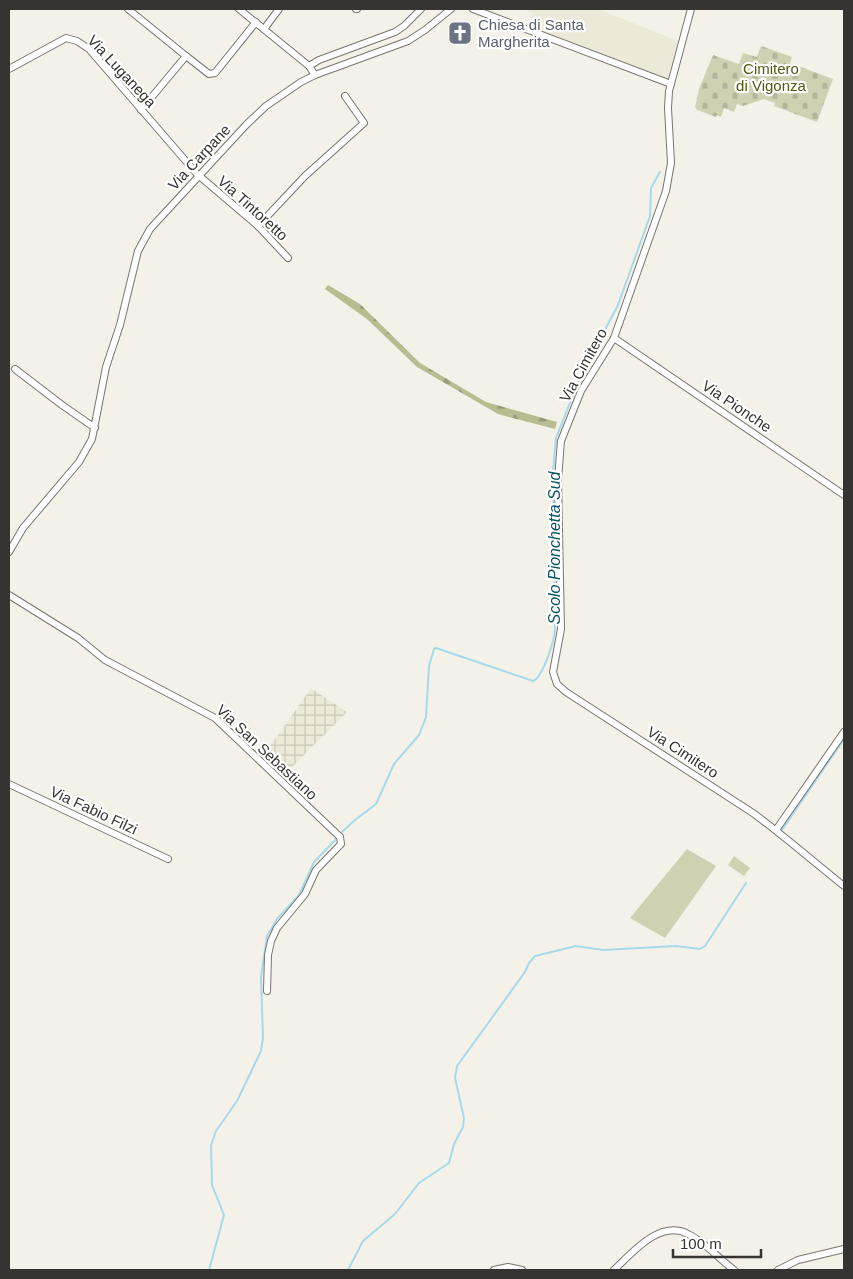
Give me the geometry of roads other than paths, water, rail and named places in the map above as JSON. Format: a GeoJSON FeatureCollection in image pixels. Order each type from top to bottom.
{"type":"FeatureCollection","features":[{"type":"Feature","properties":{"kind":"street"},"geometry":{"type":"LineString","coordinates":[[128,9],[209,74],[212,74],[219,68],[256,22]]}},
{"type":"Feature","properties":{"kind":"street"},"geometry":{"type":"LineString","coordinates":[[239,9],[309,66],[315,75]]}},
{"type":"Feature","properties":{"kind":"street"},"geometry":{"type":"LineString","coordinates":[[264,28],[279,9]]}},
{"type":"Feature","properties":{"kind":"street"},"geometry":{"type":"LineString","coordinates":[[309,66],[319,60],[400,30],[421,9]]}},
{"type":"Feature","properties":{"kind":"street","name":"Via Carpane"},"geometry":{"type":"LineString","coordinates":[[9,552],[23,528],[79,462],[92,439],[106,367],[120,325],[138,251],[150,229],[246,125],[266,106],[301,82],[315,75],[408,40],[425,30],[451,9]]}},
{"type":"Feature","properties":{"kind":"street"},"geometry":{"type":"LineString","coordinates":[[473,9],[671,84]]}},
{"type":"Feature","properties":{"kind":"street","name":"Via Cimitero"},"geometry":{"type":"LineString","coordinates":[[691,9],[668,99],[671,164],[669,179],[614,338],[581,391],[561,441],[558,479],[561,621],[554,672],[555,680],[566,692],[734,801],[778,832],[844,886]]}},
{"type":"Feature","properties":{"kind":"street"},"geometry":{"type":"LineString","coordinates":[[400,30],[408,40]]}},
{"type":"Feature","properties":{"kind":"street","name":"Via Luganega"},"geometry":{"type":"LineString","coordinates":[[9,69],[66,38],[77,41],[89,49],[199,176]]}},
{"type":"Feature","properties":{"kind":"street"},"geometry":{"type":"LineString","coordinates":[[141,110],[186,56]]}},
{"type":"Feature","properties":{"kind":"street"},"geometry":{"type":"LineString","coordinates":[[258,226],[305,176],[364,123],[346,96]]}},
{"type":"Feature","properties":{"kind":"street","name":"Via Tintoretto"},"geometry":{"type":"LineString","coordinates":[[199,176],[258,226],[288,258]]}},
{"type":"Feature","properties":{"kind":"street","name":"Via Pionche"},"geometry":{"type":"LineString","coordinates":[[614,338],[844,495]]}},
{"type":"Feature","properties":{"kind":"street"},"geometry":{"type":"LineString","coordinates":[[15,369],[95,428]]}},
{"type":"Feature","properties":{"kind":"street","name":"Via San Sebastiano"},"geometry":{"type":"LineString","coordinates":[[9,594],[78,638],[106,660],[215,718],[340,837],[341,844],[316,870],[305,894],[277,928],[269,948],[267,991]]}},
{"type":"Feature","properties":{"kind":"street"},"geometry":{"type":"LineString","coordinates":[[778,832],[844,732]]}},
{"type":"Feature","properties":{"kind":"street","name":"Via Fabio Filzi"},"geometry":{"type":"LineString","coordinates":[[9,784],[168,858]]}},
{"type":"Feature","properties":{"kind":"street"},"geometry":{"type":"LineString","coordinates":[[614,1270],[650,1237],[662,1231],[670,1230],[689,1234],[734,1270]]}},
{"type":"Feature","properties":{"kind":"street"},"geometry":{"type":"LineString","coordinates":[[778,1270],[798,1260],[844,1248]]}},
{"type":"Feature","properties":{"kind":"street"},"geometry":{"type":"LineString","coordinates":[[494,1270],[508,1267],[522,1270]]}},
{"type":"Feature","properties":{"kind":"waterway","name":"Scolo Pionchetta Sud"},"geometry":{"type":"LineString","coordinates":[[342,832],[376,804],[394,764],[419,735],[426,717],[429,666],[434,649],[436,648],[533,681],[541,673],[553,642],[555,630],[553,471],[556,438],[580,377],[618,305],[650,216],[651,188],[660,172]]}},
{"type":"Feature","properties":{"kind":"waterway"},"geometry":{"type":"LineString","coordinates":[[782,830],[844,739]]}},
{"type":"Feature","properties":{"kind":"waterway","name":"Scolo Pionchetta Sud"},"geometry":{"type":"LineString","coordinates":[[209,1270],[224,1215],[212,1185],[211,1145],[216,1131],[237,1101],[261,1051],[263,1038],[261,977],[267,936],[277,919],[299,895],[314,862],[336,839]]}},
{"type":"Feature","properties":{"kind":"waterway"},"geometry":{"type":"LineString","coordinates":[[348,1270],[363,1241],[395,1214],[419,1183],[449,1163],[454,1144],[463,1127],[464,1118],[455,1078],[457,1066],[535,956],[576,946],[603,950],[676,946],[700,949],[705,946],[746,883]]}},
{"type":"Feature","properties":{"kind":"place","name":"Chiesa di Santa Margherita"},"geometry":{"type":"Point","coordinates":[460,33]}},
{"type":"Feature","properties":{"kind":"park label","name":"Cimitero di Vigonza"},"geometry":{"type":"Point","coordinates":[771,76]}}]}
